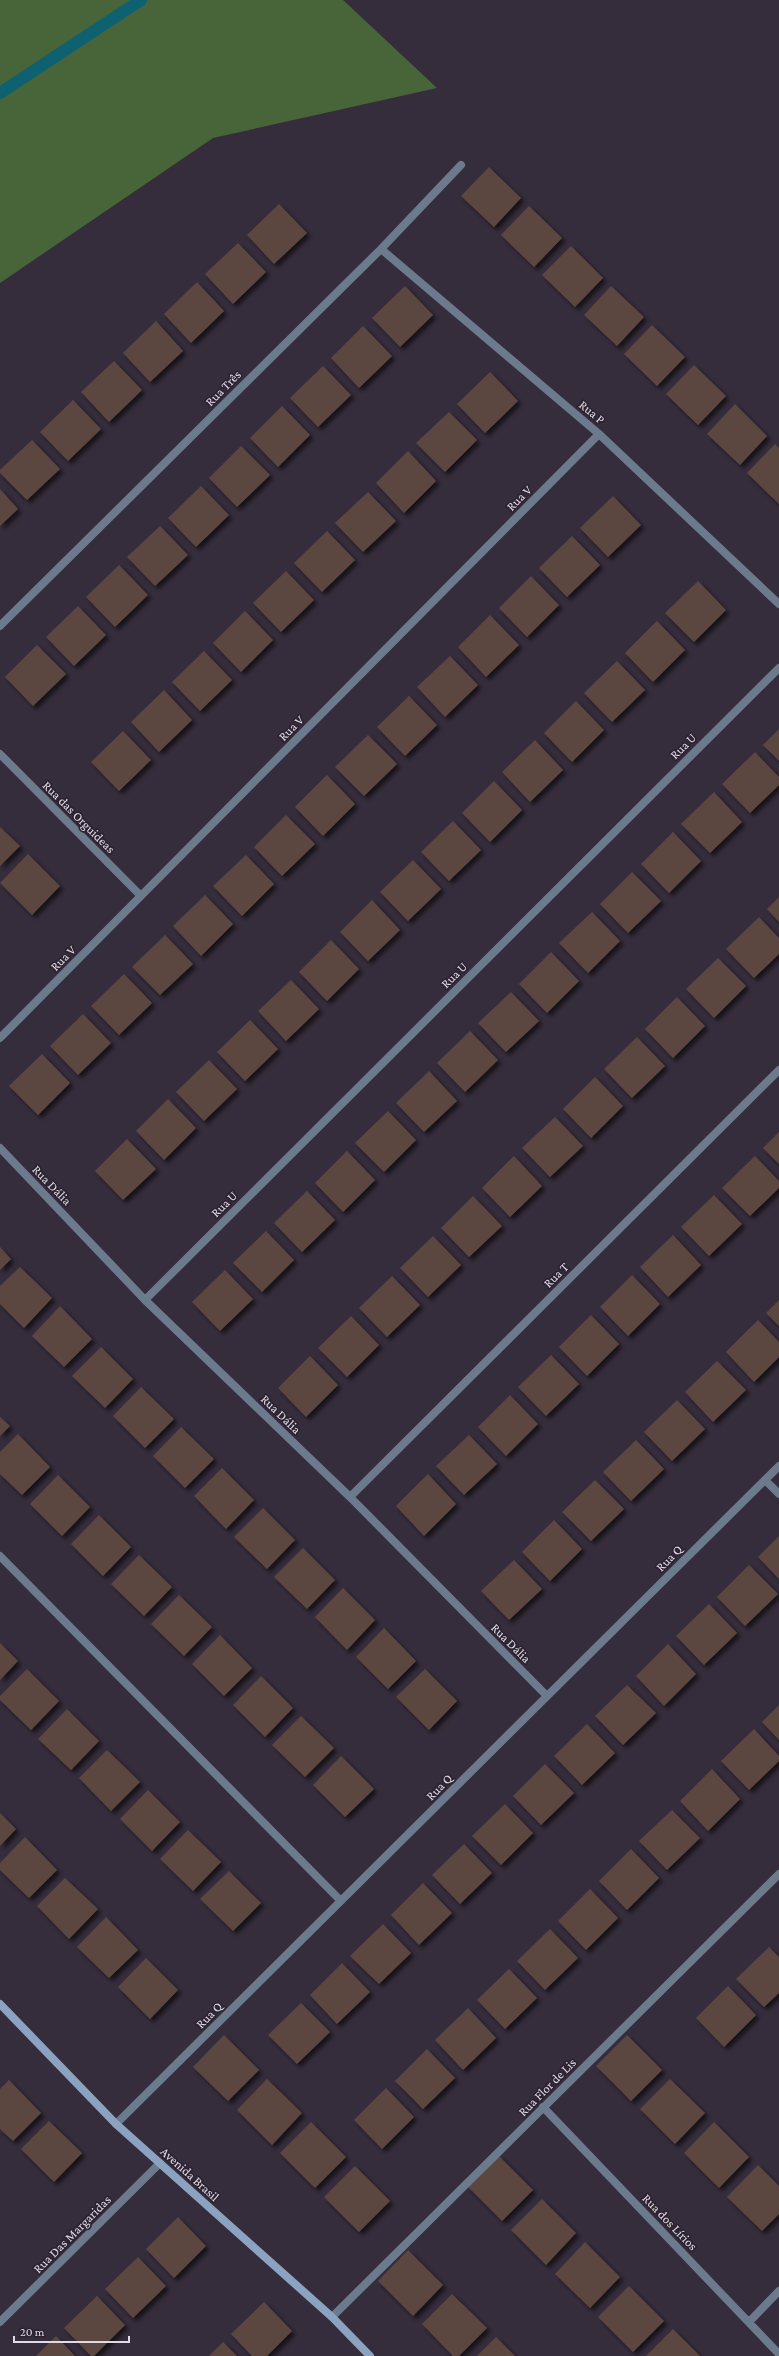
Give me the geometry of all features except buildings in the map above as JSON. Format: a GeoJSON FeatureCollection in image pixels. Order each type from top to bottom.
{"type":"FeatureCollection","features":[{"type":"Feature","properties":{"kind":"street","name":"Rua Três"},"geometry":{"type":"LineString","coordinates":[[0,626],[381,249],[461,165]]}},
{"type":"Feature","properties":{"kind":"street","name":"Rua P"},"geometry":{"type":"LineString","coordinates":[[381,249],[599,434],[779,604]]}},
{"type":"Feature","properties":{"kind":"street","name":"Rua V"},"geometry":{"type":"LineString","coordinates":[[0,1038],[599,434]]}},
{"type":"Feature","properties":{"kind":"street","name":"Rua U"},"geometry":{"type":"LineString","coordinates":[[145,1300],[779,668]]}},
{"type":"Feature","properties":{"kind":"street","name":"Rua das Orguideas"},"geometry":{"type":"LineString","coordinates":[[0,754],[141,896]]}},
{"type":"Feature","properties":{"kind":"street","name":"Rua T"},"geometry":{"type":"LineString","coordinates":[[350,1497],[779,1070]]}},
{"type":"Feature","properties":{"kind":"street","name":"Rua Dália"},"geometry":{"type":"LineString","coordinates":[[0,1148],[145,1300],[350,1497],[547,1696]]}},
{"type":"Feature","properties":{"kind":"street","name":"Rua Q"},"geometry":{"type":"LineString","coordinates":[[116,2124],[779,1466]]}},
{"type":"Feature","properties":{"kind":"street"},"geometry":{"type":"LineString","coordinates":[[765,1480],[779,1494]]}},
{"type":"Feature","properties":{"kind":"street"},"geometry":{"type":"LineString","coordinates":[[0,1556],[341,1900]]}},
{"type":"Feature","properties":{"kind":"street","name":"Rua Flor de Lis"},"geometry":{"type":"LineString","coordinates":[[332,2317],[779,1874]]}},
{"type":"Feature","properties":{"kind":"street","name":"Avenida Brasil"},"geometry":{"type":"LineString","coordinates":[[0,2004],[116,2124],[332,2317],[370,2356]]}},
{"type":"Feature","properties":{"kind":"street","name":"Rua dos Lírios"},"geometry":{"type":"LineString","coordinates":[[544,2107],[779,2354]]}},
{"type":"Feature","properties":{"kind":"street","name":"Rua Das Margaridas"},"geometry":{"type":"LineString","coordinates":[[0,2322],[160,2163]]}},
{"type":"Feature","properties":{"kind":"street"},"geometry":{"type":"LineString","coordinates":[[749,2322],[779,2291]]}},
{"type":"Feature","properties":{"kind":"green space"},"geometry":{"type":"Polygon","coordinates":[[[0,0],[343,0],[437,88],[213,138],[0,283],[0,0]]]}},
{"type":"Feature","properties":{"kind":"waterway"},"geometry":{"type":"LineString","coordinates":[[0,93],[141,0]]}}]}
